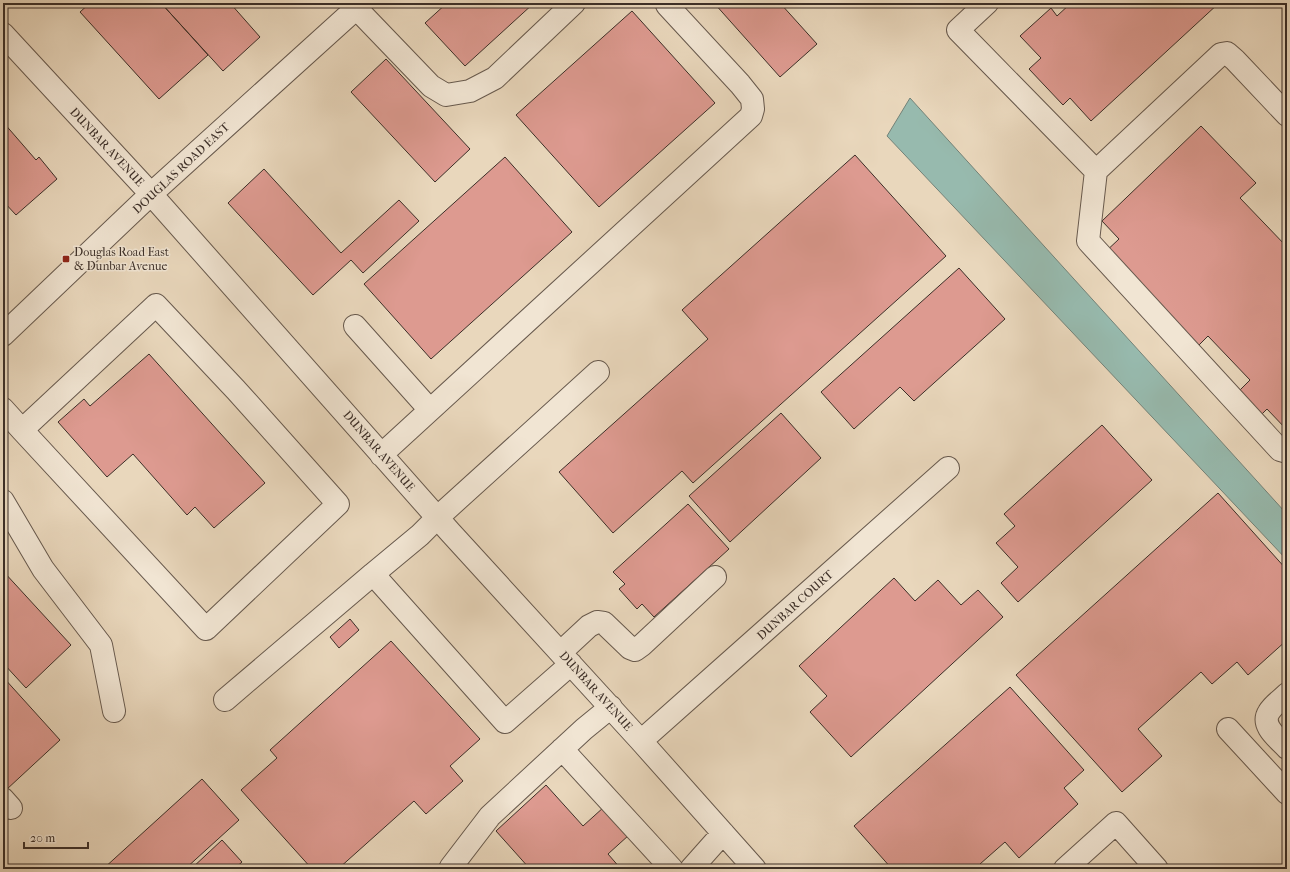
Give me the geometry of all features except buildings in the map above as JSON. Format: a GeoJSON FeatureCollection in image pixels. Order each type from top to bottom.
{"type":"FeatureCollection","features":[{"type":"Feature","properties":{"kind":"street"},"geometry":{"type":"LineString","coordinates":[[359,5],[431,86],[446,95],[470,91],[495,78],[574,3]]}},
{"type":"Feature","properties":{"kind":"street"},"geometry":{"type":"LineString","coordinates":[[987,3],[958,30],[1096,171]]}},
{"type":"Feature","properties":{"kind":"street","name":"DOUGLAS ROAD EAST"},"geometry":{"type":"LineString","coordinates":[[3,335],[152,194],[359,5]]}},
{"type":"Feature","properties":{"kind":"street"},"geometry":{"type":"LineString","coordinates":[[381,454],[751,116],[753,110],[752,99],[667,5]]}},
{"type":"Feature","properties":{"kind":"street","name":"DUNBAR AVENUE"},"geometry":{"type":"LineString","coordinates":[[3,34],[152,194],[437,518],[566,658],[755,869]]}},
{"type":"Feature","properties":{"kind":"street"},"geometry":{"type":"LineString","coordinates":[[1287,115],[1235,60],[1227,53],[1221,54],[1096,171],[1088,241],[1280,450],[1287,452]]}},
{"type":"Feature","properties":{"kind":"street"},"geometry":{"type":"LineString","coordinates":[[3,409],[22,430],[206,629],[338,504],[236,390],[156,305],[22,430]]}},
{"type":"Feature","properties":{"kind":"street"},"geometry":{"type":"LineString","coordinates":[[355,326],[430,410]]}},
{"type":"Feature","properties":{"kind":"street"},"geometry":{"type":"LineString","coordinates":[[225,700],[420,535],[598,372]]}},
{"type":"Feature","properties":{"kind":"street","name":"DUNBAR COURT"},"geometry":{"type":"LineString","coordinates":[[641,741],[948,468]]}},
{"type":"Feature","properties":{"kind":"street"},"geometry":{"type":"LineString","coordinates":[[3,501],[43,569],[102,645],[114,711]]}},
{"type":"Feature","properties":{"kind":"street"},"geometry":{"type":"LineString","coordinates":[[373,574],[505,722],[566,658],[589,626],[597,622],[604,623],[630,648],[635,650],[642,646],[715,577]]}},
{"type":"Feature","properties":{"kind":"street"},"geometry":{"type":"LineString","coordinates":[[1287,694],[1269,712],[1266,720],[1268,728],[1287,748]]}},
{"type":"Feature","properties":{"kind":"street"},"geometry":{"type":"LineString","coordinates":[[450,869],[490,816],[610,707]]}},
{"type":"Feature","properties":{"kind":"street"},"geometry":{"type":"LineString","coordinates":[[1228,729],[1287,793]]}},
{"type":"Feature","properties":{"kind":"street"},"geometry":{"type":"LineString","coordinates":[[562,750],[672,869]]}},
{"type":"Feature","properties":{"kind":"street"},"geometry":{"type":"LineString","coordinates":[[1065,869],[1116,823],[1157,869]]}},
{"type":"Feature","properties":{"kind":"street"},"geometry":{"type":"LineString","coordinates":[[691,869],[723,833]]}},
{"type":"Feature","properties":{"kind":"water"},"geometry":{"type":"Polygon","coordinates":[[[910,98],[1285,512],[1287,510],[1287,560],[887,136],[910,98]]]}},
{"type":"Feature","properties":{"kind":"place","name":"Douglas Road East & Dunbar Avenue"},"geometry":{"type":"Point","coordinates":[66,259]}}]}
